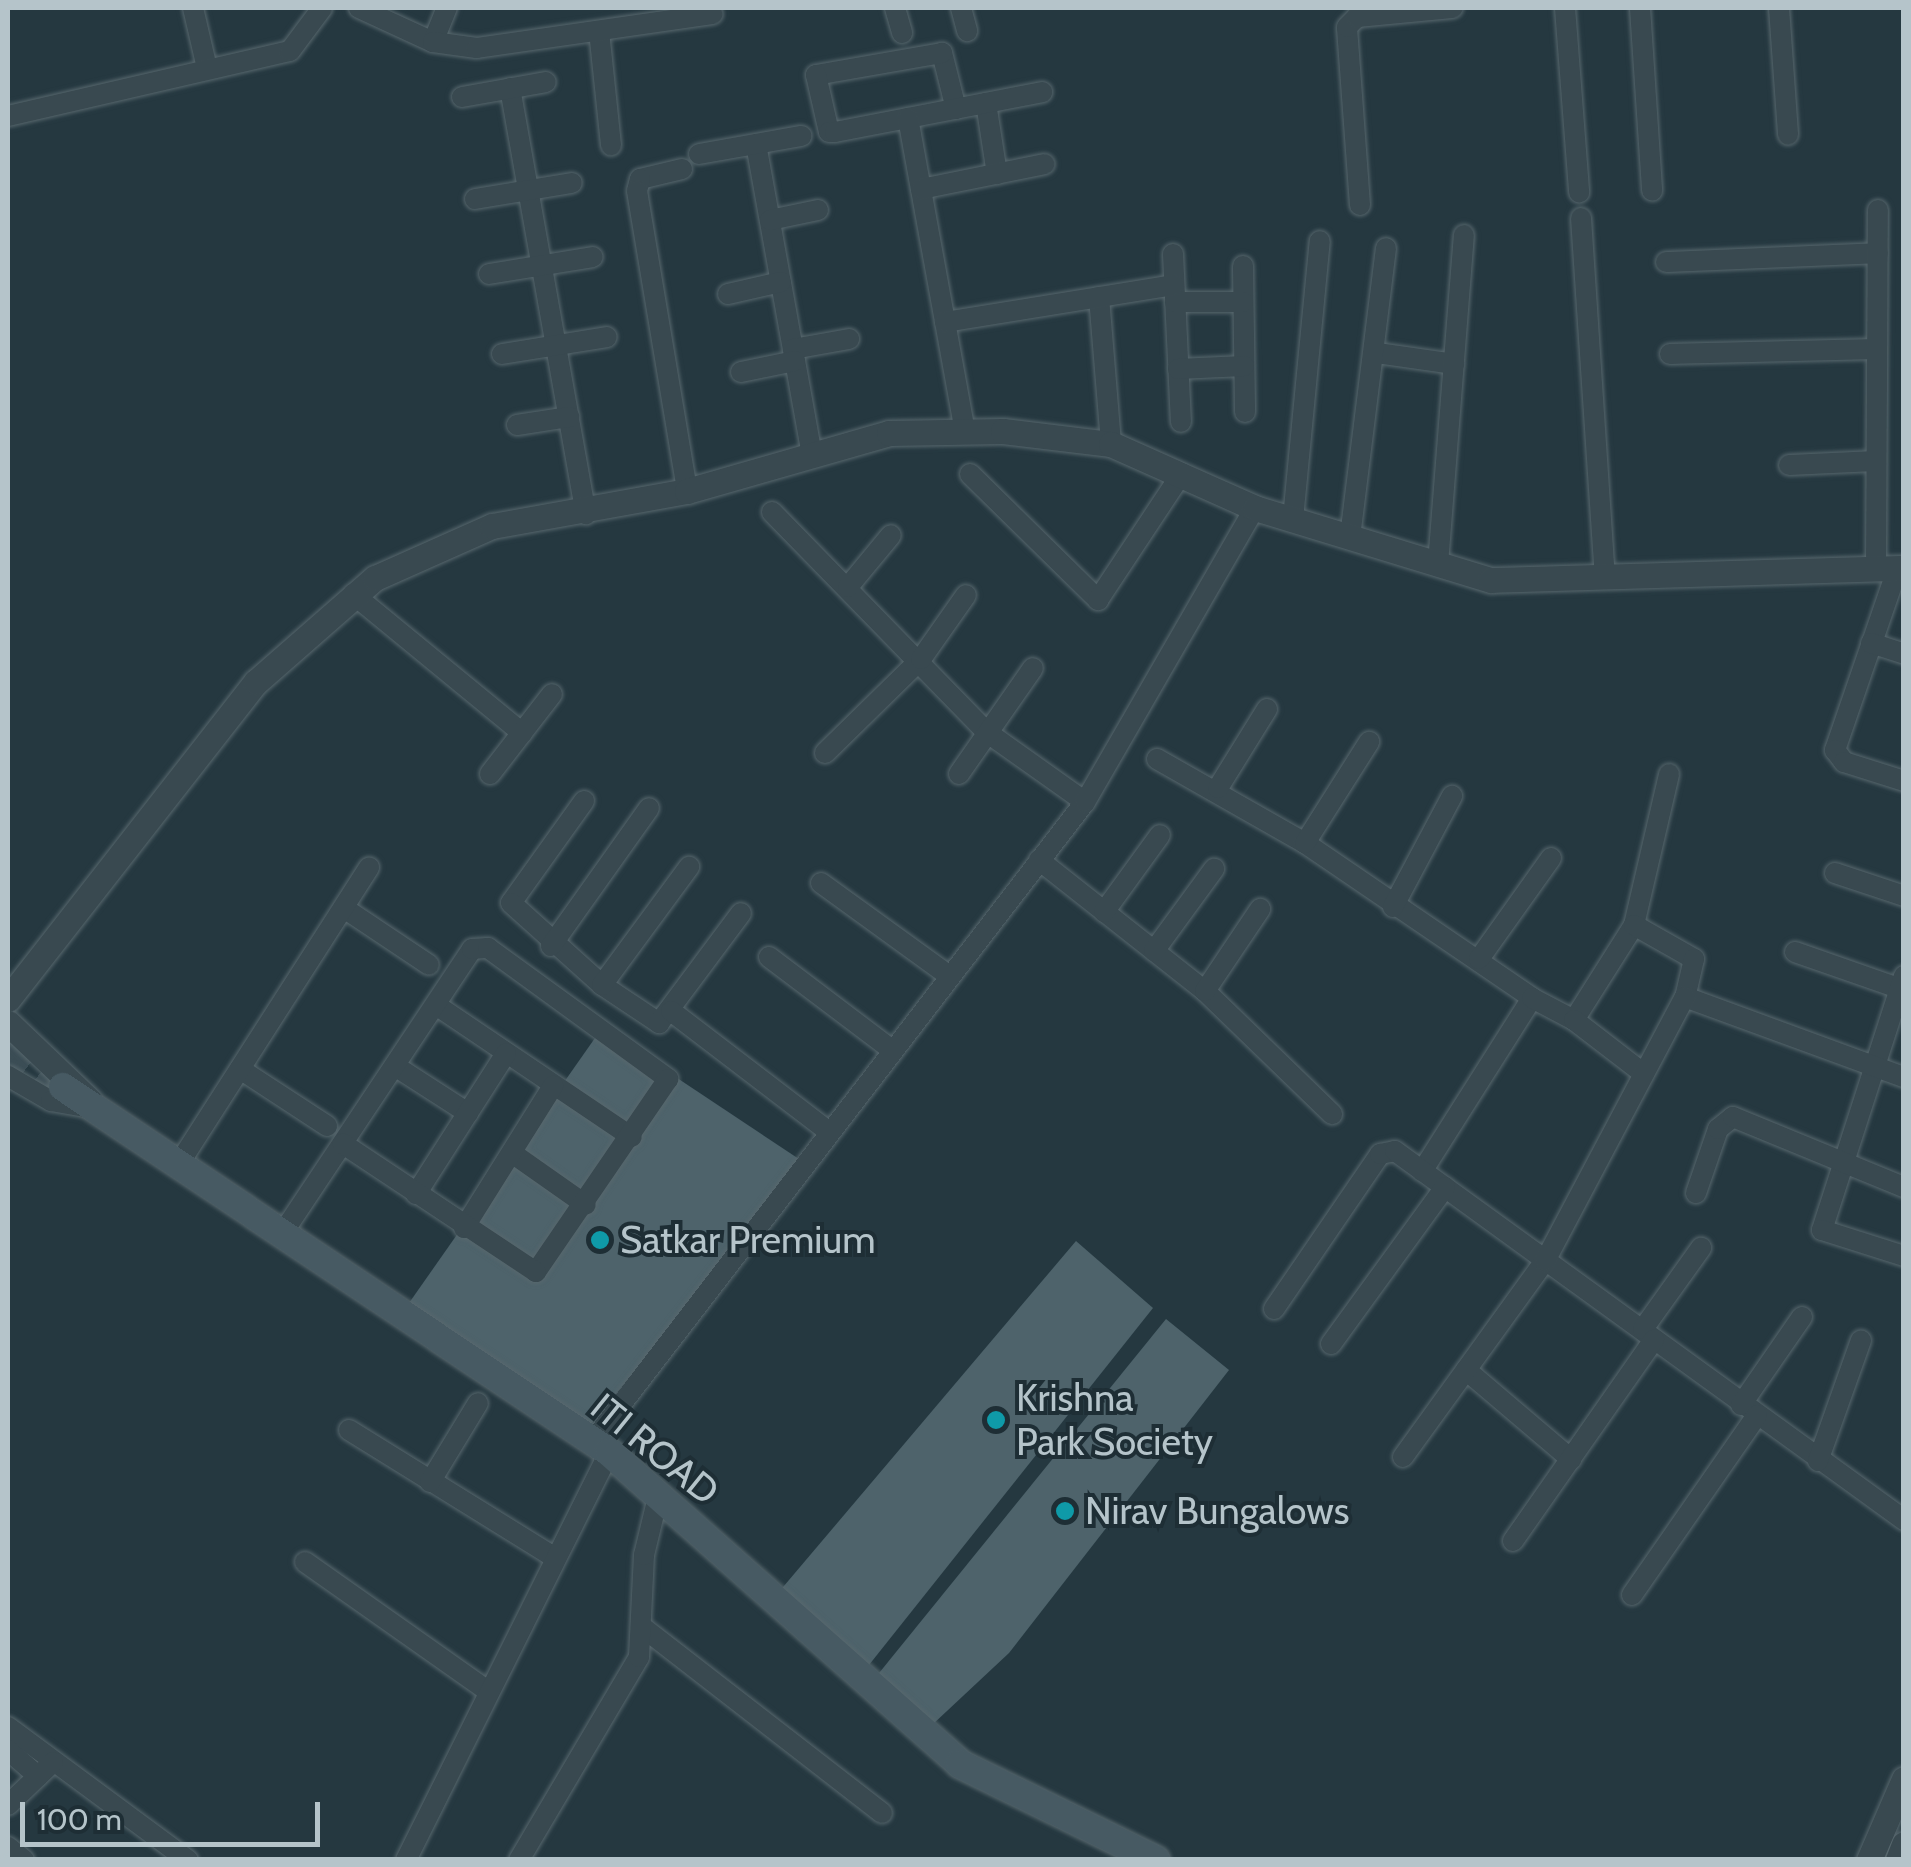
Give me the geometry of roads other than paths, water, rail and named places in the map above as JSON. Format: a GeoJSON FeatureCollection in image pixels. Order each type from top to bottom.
{"type":"FeatureCollection","features":[{"type":"Feature","properties":{"kind":"main road","name":"ITI ROAD"},"geometry":{"type":"LineString","coordinates":[[63,1087],[601,1446],[960,1764],[1153,1859]]}},
{"type":"Feature","properties":{"kind":"street"},"geometry":{"type":"LineString","coordinates":[[193,8],[206,64]]}},
{"type":"Feature","properties":{"kind":"street"},"geometry":{"type":"LineString","coordinates":[[8,116],[206,64],[290,51],[322,8]]}},
{"type":"Feature","properties":{"kind":"street"},"geometry":{"type":"LineString","coordinates":[[359,8],[433,42],[477,48],[713,14]]}},
{"type":"Feature","properties":{"kind":"street"},"geometry":{"type":"LineString","coordinates":[[433,42],[447,8]]}},
{"type":"Feature","properties":{"kind":"street"},"geometry":{"type":"LineString","coordinates":[[895,8],[902,34]]}},
{"type":"Feature","properties":{"kind":"street"},"geometry":{"type":"LineString","coordinates":[[961,8],[967,30]]}},
{"type":"Feature","properties":{"kind":"street"},"geometry":{"type":"LineString","coordinates":[[1360,205],[1347,27],[1357,17],[1453,8]]}},
{"type":"Feature","properties":{"kind":"street"},"geometry":{"type":"LineString","coordinates":[[1565,8],[1579,192]]}},
{"type":"Feature","properties":{"kind":"street"},"geometry":{"type":"LineString","coordinates":[[1640,8],[1652,191]]}},
{"type":"Feature","properties":{"kind":"street"},"geometry":{"type":"LineString","coordinates":[[1779,8],[1788,135]]}},
{"type":"Feature","properties":{"kind":"street"},"geometry":{"type":"LineString","coordinates":[[599,30],[611,145]]}},
{"type":"Feature","properties":{"kind":"street"},"geometry":{"type":"LineString","coordinates":[[956,109],[942,53],[816,73],[829,132],[956,109],[1042,92]]}},
{"type":"Feature","properties":{"kind":"street"},"geometry":{"type":"LineString","coordinates":[[462,97],[546,82]]}},
{"type":"Feature","properties":{"kind":"street"},"geometry":{"type":"LineString","coordinates":[[510,88],[586,514]]}},
{"type":"Feature","properties":{"kind":"street"},"geometry":{"type":"LineString","coordinates":[[986,103],[997,174]]}},
{"type":"Feature","properties":{"kind":"street"},"geometry":{"type":"LineString","coordinates":[[908,118],[965,431]]}},
{"type":"Feature","properties":{"kind":"street"},"geometry":{"type":"LineString","coordinates":[[699,154],[800,136]]}},
{"type":"Feature","properties":{"kind":"street"},"geometry":{"type":"LineString","coordinates":[[756,144],[812,455]]}},
{"type":"Feature","properties":{"kind":"street"},"geometry":{"type":"LineString","coordinates":[[920,189],[1045,164]]}},
{"type":"Feature","properties":{"kind":"street"},"geometry":{"type":"LineString","coordinates":[[682,168],[640,179],[637,191],[687,491]]}},
{"type":"Feature","properties":{"kind":"street"},"geometry":{"type":"LineString","coordinates":[[476,199],[572,182]]}},
{"type":"Feature","properties":{"kind":"street"},"geometry":{"type":"LineString","coordinates":[[770,220],[818,210]]}},
{"type":"Feature","properties":{"kind":"street"},"geometry":{"type":"LineString","coordinates":[[1878,210],[1876,461],[1892,567],[1872,643],[1835,750],[1844,762],[1904,781]]}},
{"type":"Feature","properties":{"kind":"street"},"geometry":{"type":"LineString","coordinates":[[1580,218],[1604,576]]}},
{"type":"Feature","properties":{"kind":"street"},"geometry":{"type":"LineString","coordinates":[[1438,564],[1464,235]]}},
{"type":"Feature","properties":{"kind":"street"},"geometry":{"type":"LineString","coordinates":[[1293,519],[1320,242]]}},
{"type":"Feature","properties":{"kind":"street"},"geometry":{"type":"LineString","coordinates":[[1350,537],[1376,353],[1386,248]]}},
{"type":"Feature","properties":{"kind":"street"},"geometry":{"type":"LineString","coordinates":[[1173,254],[1181,422]]}},
{"type":"Feature","properties":{"kind":"street"},"geometry":{"type":"LineString","coordinates":[[1666,262],[1878,254]]}},
{"type":"Feature","properties":{"kind":"street"},"geometry":{"type":"LineString","coordinates":[[489,274],[593,257]]}},
{"type":"Feature","properties":{"kind":"street"},"geometry":{"type":"LineString","coordinates":[[1243,266],[1246,412]]}},
{"type":"Feature","properties":{"kind":"street"},"geometry":{"type":"LineString","coordinates":[[728,294],[781,282]]}},
{"type":"Feature","properties":{"kind":"street"},"geometry":{"type":"LineString","coordinates":[[945,322],[1099,297],[1174,294],[1243,302]]}},
{"type":"Feature","properties":{"kind":"street"},"geometry":{"type":"LineString","coordinates":[[1099,297],[1111,444]]}},
{"type":"Feature","properties":{"kind":"street"},"geometry":{"type":"LineString","coordinates":[[502,354],[607,338]]}},
{"type":"Feature","properties":{"kind":"street"},"geometry":{"type":"LineString","coordinates":[[740,372],[848,339]]}},
{"type":"Feature","properties":{"kind":"street"},"geometry":{"type":"LineString","coordinates":[[1670,354],[1877,350]]}},
{"type":"Feature","properties":{"kind":"street"},"geometry":{"type":"LineString","coordinates":[[1376,353],[1454,364]]}},
{"type":"Feature","properties":{"kind":"street"},"geometry":{"type":"LineString","coordinates":[[1178,369],[1244,366]]}},
{"type":"Feature","properties":{"kind":"street"},"geometry":{"type":"LineString","coordinates":[[517,425],[569,417]]}},
{"type":"Feature","properties":{"kind":"street"},"geometry":{"type":"LineString","coordinates":[[8,999],[256,682],[353,594],[461,536],[687,491],[890,434],[965,431],[1111,444],[1255,508],[1492,580],[1892,567]]}},
{"type":"Feature","properties":{"kind":"street"},"geometry":{"type":"LineString","coordinates":[[1788,465],[1876,461]]}},
{"type":"Feature","properties":{"kind":"street"},"geometry":{"type":"LineString","coordinates":[[970,474],[1098,600],[1182,473]]}},
{"type":"Feature","properties":{"kind":"street"},"geometry":{"type":"LineString","coordinates":[[406,1860],[554,1557],[601,1446],[829,1132],[1085,802],[1255,508]]}},
{"type":"Feature","properties":{"kind":"street"},"geometry":{"type":"LineString","coordinates":[[772,512],[921,659],[988,733],[1085,802]]}},
{"type":"Feature","properties":{"kind":"street"},"geometry":{"type":"LineString","coordinates":[[848,587],[891,535]]}},
{"type":"Feature","properties":{"kind":"street"},"geometry":{"type":"LineString","coordinates":[[353,594],[522,733]]}},
{"type":"Feature","properties":{"kind":"street"},"geometry":{"type":"LineString","coordinates":[[825,753],[921,659],[966,595]]}},
{"type":"Feature","properties":{"kind":"street"},"geometry":{"type":"LineString","coordinates":[[1872,643],[1904,654]]}},
{"type":"Feature","properties":{"kind":"street"},"geometry":{"type":"LineString","coordinates":[[959,774],[1033,668]]}},
{"type":"Feature","properties":{"kind":"street"},"geometry":{"type":"LineString","coordinates":[[490,774],[552,694]]}},
{"type":"Feature","properties":{"kind":"street"},"geometry":{"type":"LineString","coordinates":[[1218,788],[1266,709]]}},
{"type":"Feature","properties":{"kind":"street"},"geometry":{"type":"LineString","coordinates":[[1305,844],[1369,742]]}},
{"type":"Feature","properties":{"kind":"street"},"geometry":{"type":"LineString","coordinates":[[1157,758],[1218,788],[1305,844],[1532,998],[1574,1020],[1644,1074]]}},
{"type":"Feature","properties":{"kind":"street"},"geometry":{"type":"LineString","coordinates":[[1574,1020],[1634,925],[1669,774]]}},
{"type":"Feature","properties":{"kind":"street"},"geometry":{"type":"LineString","coordinates":[[1394,906],[1452,796]]}},
{"type":"Feature","properties":{"kind":"street"},"geometry":{"type":"LineString","coordinates":[[584,801],[511,903],[550,946],[602,985],[660,1023],[741,912]]}},
{"type":"Feature","properties":{"kind":"street"},"geometry":{"type":"LineString","coordinates":[[550,946],[649,808]]}},
{"type":"Feature","properties":{"kind":"street"},"geometry":{"type":"LineString","coordinates":[[1104,912],[1160,835]]}},
{"type":"Feature","properties":{"kind":"street"},"geometry":{"type":"LineString","coordinates":[[1479,959],[1551,858]]}},
{"type":"Feature","properties":{"kind":"street"},"geometry":{"type":"LineString","coordinates":[[1040,860],[1205,991],[1332,1114]]}},
{"type":"Feature","properties":{"kind":"street"},"geometry":{"type":"LineString","coordinates":[[602,985],[688,867]]}},
{"type":"Feature","properties":{"kind":"street"},"geometry":{"type":"LineString","coordinates":[[180,1162],[369,868]]}},
{"type":"Feature","properties":{"kind":"street"},"geometry":{"type":"LineString","coordinates":[[1154,951],[1214,869]]}},
{"type":"Feature","properties":{"kind":"street"},"geometry":{"type":"LineString","coordinates":[[1834,873],[1904,896]]}},
{"type":"Feature","properties":{"kind":"street"},"geometry":{"type":"LineString","coordinates":[[821,883],[948,975]]}},
{"type":"Feature","properties":{"kind":"street"},"geometry":{"type":"LineString","coordinates":[[344,908],[430,964]]}},
{"type":"Feature","properties":{"kind":"street"},"geometry":{"type":"LineString","coordinates":[[1205,991],[1260,909]]}},
{"type":"Feature","properties":{"kind":"street"},"geometry":{"type":"LineString","coordinates":[[1402,1457],[1545,1261],[1684,998],[1694,959],[1634,925]]}},
{"type":"Feature","properties":{"kind":"street"},"geometry":{"type":"LineString","coordinates":[[284,1231],[472,949],[488,948],[663,1072],[666,1087],[536,1272],[464,1228],[343,1144]]}},
{"type":"Feature","properties":{"kind":"street"},"geometry":{"type":"LineString","coordinates":[[1796,952],[1902,985],[1822,1230],[1904,1256]]}},
{"type":"Feature","properties":{"kind":"street"},"geometry":{"type":"LineString","coordinates":[[769,957],[892,1050]]}},
{"type":"Feature","properties":{"kind":"street"},"geometry":{"type":"LineString","coordinates":[[1422,1171],[1532,998]]}},
{"type":"Feature","properties":{"kind":"street"},"geometry":{"type":"LineString","coordinates":[[1684,998],[1904,1077]]}},
{"type":"Feature","properties":{"kind":"street"},"geometry":{"type":"LineString","coordinates":[[436,1005],[632,1137]]}},
{"type":"Feature","properties":{"kind":"street"},"geometry":{"type":"LineString","coordinates":[[671,1011],[829,1132]]}},
{"type":"Feature","properties":{"kind":"street"},"geometry":{"type":"LineString","coordinates":[[8,1023],[86,1089],[93,1108],[51,1101],[8,1076]]}},
{"type":"Feature","properties":{"kind":"street"},"geometry":{"type":"LineString","coordinates":[[416,1194],[506,1053]]}},
{"type":"Feature","properties":{"kind":"street"},"geometry":{"type":"LineString","coordinates":[[395,1066],[468,1112]]}},
{"type":"Feature","properties":{"kind":"street"},"geometry":{"type":"LineString","coordinates":[[240,1069],[326,1126]]}},
{"type":"Feature","properties":{"kind":"street"},"geometry":{"type":"LineString","coordinates":[[464,1228],[554,1086]]}},
{"type":"Feature","properties":{"kind":"street"},"geometry":{"type":"LineString","coordinates":[[1696,1194],[1727,1118],[1904,1187]]}},
{"type":"Feature","properties":{"kind":"street"},"geometry":{"type":"LineString","coordinates":[[1274,1310],[1380,1154],[1395,1151],[1904,1520]]}},
{"type":"Feature","properties":{"kind":"street"},"geometry":{"type":"LineString","coordinates":[[512,1153],[586,1205]]}},
{"type":"Feature","properties":{"kind":"street"},"geometry":{"type":"LineString","coordinates":[[1331,1344],[1445,1187]]}},
{"type":"Feature","properties":{"kind":"street"},"geometry":{"type":"LineString","coordinates":[[1513,1541],[1570,1459],[1701,1248]]}},
{"type":"Feature","properties":{"kind":"street"},"geometry":{"type":"LineString","coordinates":[[1632,1595],[1749,1410],[1802,1317]]}},
{"type":"Feature","properties":{"kind":"street"},"geometry":{"type":"LineString","coordinates":[[1818,1461],[1861,1340]]}},
{"type":"Feature","properties":{"kind":"street"},"geometry":{"type":"LineString","coordinates":[[1466,1370],[1570,1459]]}},
{"type":"Feature","properties":{"kind":"street"},"geometry":{"type":"LineString","coordinates":[[430,1482],[478,1404]]}},
{"type":"Feature","properties":{"kind":"street"},"geometry":{"type":"LineString","coordinates":[[349,1430],[554,1557]]}},
{"type":"Feature","properties":{"kind":"street"},"geometry":{"type":"LineString","coordinates":[[519,1860],[633,1671],[642,1626],[644,1555],[658,1497]]}},
{"type":"Feature","properties":{"kind":"street"},"geometry":{"type":"LineString","coordinates":[[305,1562],[488,1692]]}},
{"type":"Feature","properties":{"kind":"street"},"geometry":{"type":"LineString","coordinates":[[642,1626],[882,1813]]}},
{"type":"Feature","properties":{"kind":"street"},"geometry":{"type":"LineString","coordinates":[[8,1727],[45,1769]]}},
{"type":"Feature","properties":{"kind":"street"},"geometry":{"type":"LineString","coordinates":[[8,1750],[45,1769],[188,1860]]}},
{"type":"Feature","properties":{"kind":"street"},"geometry":{"type":"LineString","coordinates":[[8,1805],[45,1769]]}},
{"type":"Feature","properties":{"kind":"street"},"geometry":{"type":"LineString","coordinates":[[1869,1860],[1904,1779]]}},
{"type":"Feature","properties":{"kind":"street"},"geometry":{"type":"LineString","coordinates":[[1898,1860],[1904,1844]]}},
{"type":"Feature","properties":{"kind":"street"},"geometry":{"type":"LineString","coordinates":[[8,1847],[24,1860]]}},
{"type":"Feature","properties":{"kind":"tunnel"},"geometry":{"type":"LineString","coordinates":[[8,1046],[63,1087]]}},
{"type":"Feature","properties":{"kind":"place","name":"Satkar Premium"},"geometry":{"type":"Point","coordinates":[600,1240]}},
{"type":"Feature","properties":{"kind":"place","name":"Krishna Park Society"},"geometry":{"type":"Point","coordinates":[996,1420]}},
{"type":"Feature","properties":{"kind":"place","name":"Nirav Bungalows"},"geometry":{"type":"Point","coordinates":[1065,1511]}}]}
